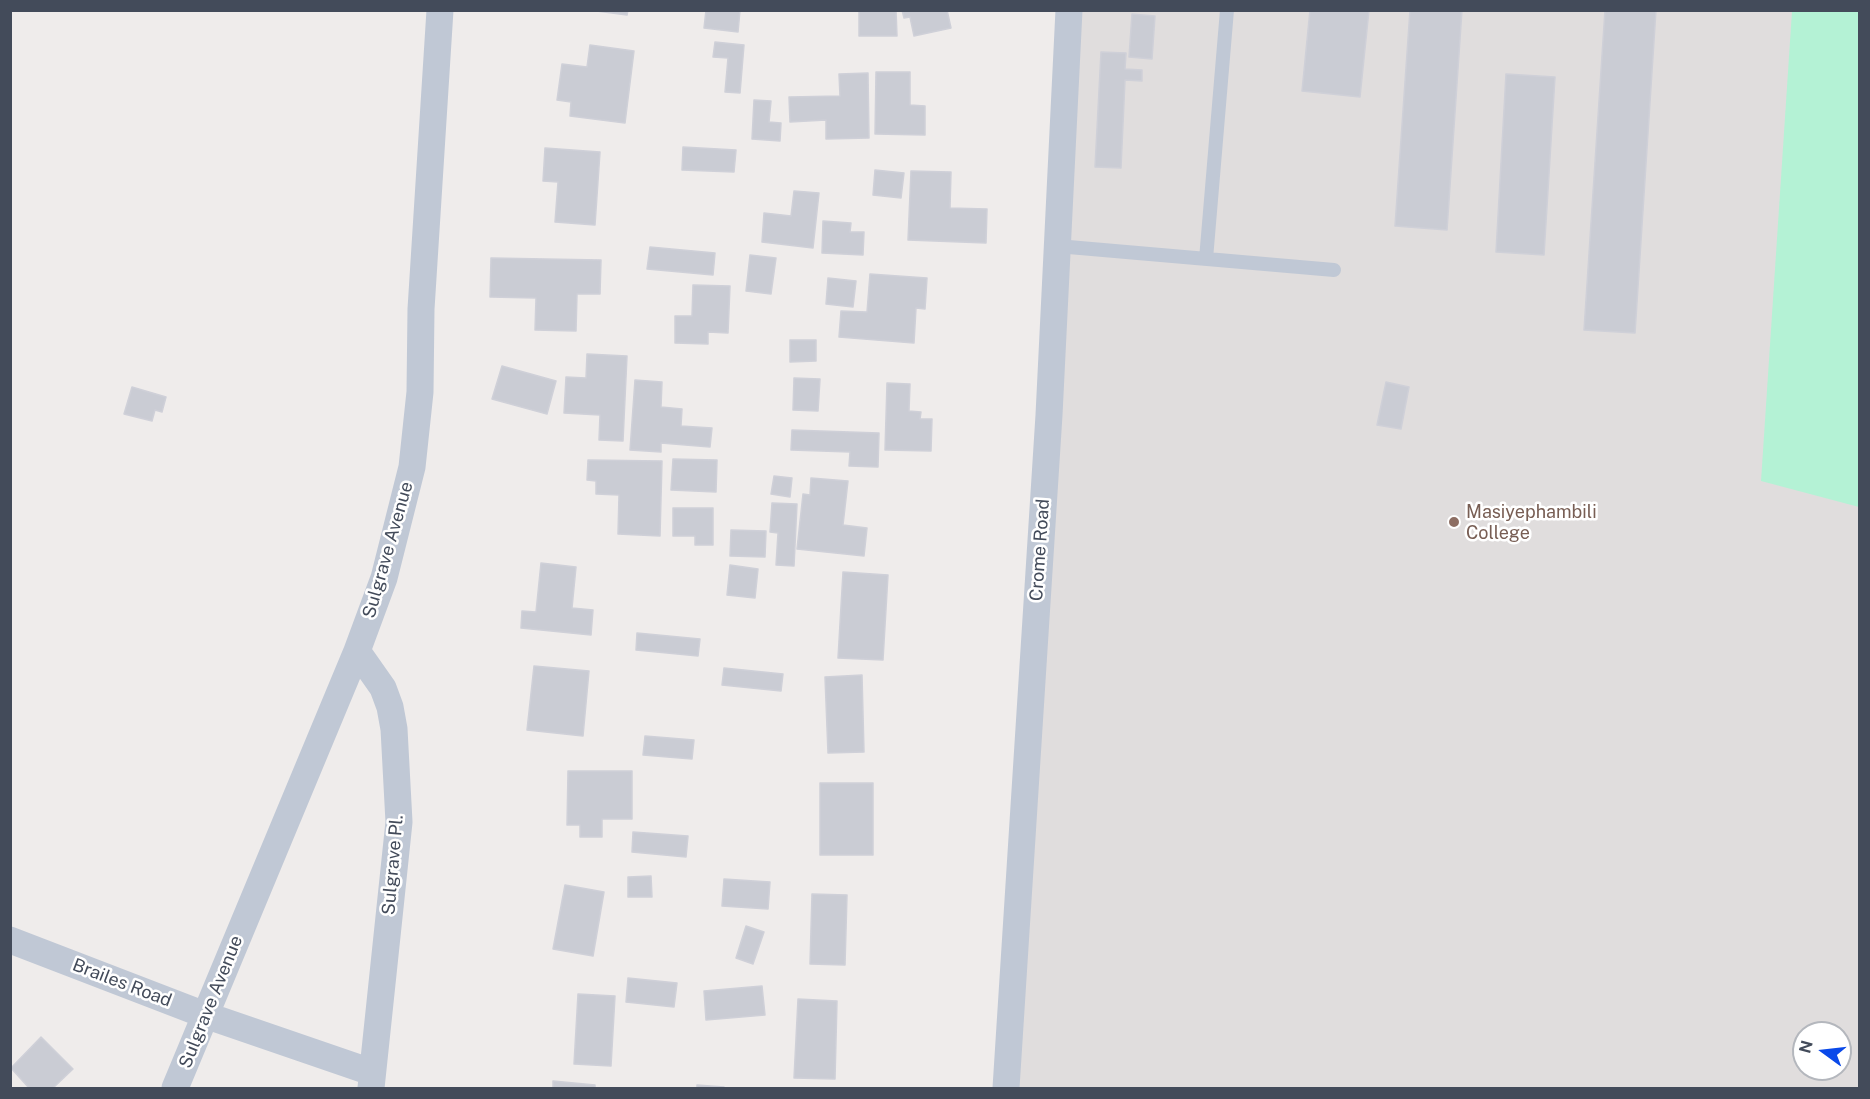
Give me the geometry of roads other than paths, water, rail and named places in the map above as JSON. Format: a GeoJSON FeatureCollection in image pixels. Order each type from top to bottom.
{"type":"FeatureCollection","features":[{"type":"Feature","properties":{"kind":"street","name":"Sulgrave Avenue"},"geometry":{"type":"LineString","coordinates":[[175,1089],[357,651],[384,578],[412,467],[420,392],[421,309],[440,10]]}},
{"type":"Feature","properties":{"kind":"street","name":"Crome Road"},"geometry":{"type":"LineString","coordinates":[[1006,1089],[1049,415],[1069,10]]}},
{"type":"Feature","properties":{"kind":"street","name":"Sulgrave Pl."},"geometry":{"type":"LineString","coordinates":[[357,651],[383,688],[390,707],[394,729],[399,822],[371,1080]]}},
{"type":"Feature","properties":{"kind":"street","name":"Brailes Road"},"geometry":{"type":"LineString","coordinates":[[10,940],[371,1080]]}},
{"type":"Feature","properties":{"kind":"lane"},"geometry":{"type":"LineString","coordinates":[[1206,259],[1227,10]]}},
{"type":"Feature","properties":{"kind":"lane"},"geometry":{"type":"LineString","coordinates":[[1057,246],[1334,270]]}},
{"type":"Feature","properties":{"kind":"place","name":"Masiyephambili College"},"geometry":{"type":"Point","coordinates":[1454,522]}}]}
